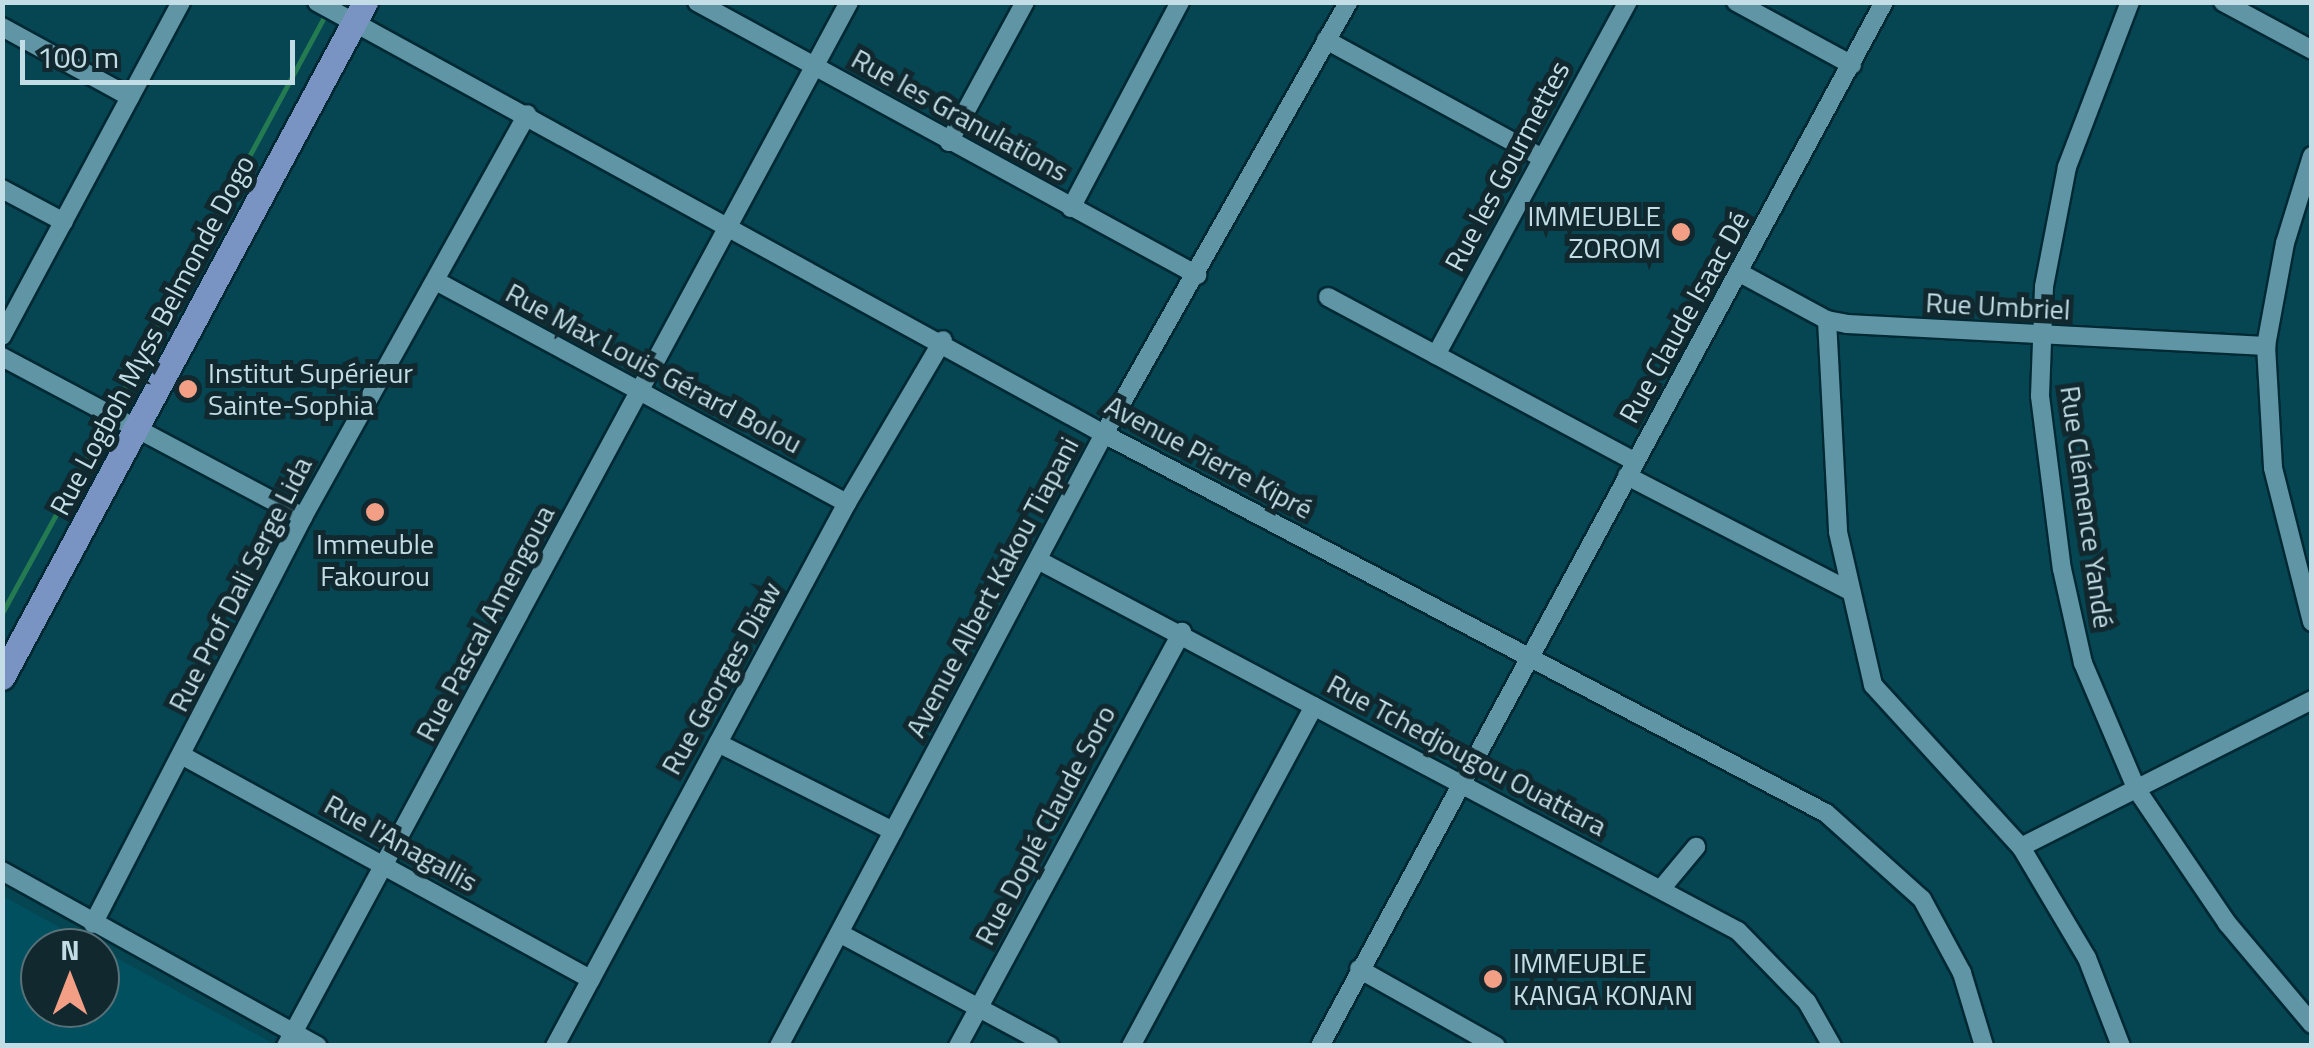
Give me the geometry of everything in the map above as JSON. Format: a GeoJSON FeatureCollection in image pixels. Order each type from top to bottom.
{"type":"FeatureCollection","features":[{"type":"Feature","properties":{"kind":"main road","name":"Rue Logboh Myss Belmonde Dogo"},"geometry":{"type":"LineString","coordinates":[[2,677],[360,12]]}},
{"type":"Feature","properties":{"kind":"street"},"geometry":{"type":"LineString","coordinates":[[2,336],[181,2]]}},
{"type":"Feature","properties":{"kind":"street","name":"Avenue Pierre Kipré"},"geometry":{"type":"LineString","coordinates":[[317,2],[360,12],[527,114],[943,340],[1104,434],[1826,814],[1862,840],[1922,899],[1943,932],[1984,1046]]}},
{"type":"Feature","properties":{"kind":"street","name":"Rue les Granulations"},"geometry":{"type":"LineString","coordinates":[[697,2],[1197,276]]}},
{"type":"Feature","properties":{"kind":"street","name":"Rue Pascal Amengoua"},"geometry":{"type":"LineString","coordinates":[[290,1039],[850,2]]}},
{"type":"Feature","properties":{"kind":"street"},"geometry":{"type":"LineString","coordinates":[[949,142],[1025,2]]}},
{"type":"Feature","properties":{"kind":"street"},"geometry":{"type":"LineString","coordinates":[[1071,208],[1180,2]]}},
{"type":"Feature","properties":{"kind":"street","name":"Avenue Albert Kakou Tiapani"},"geometry":{"type":"LineString","coordinates":[[779,1046],[1104,434],[1197,276],[1348,2]]}},
{"type":"Feature","properties":{"kind":"street","name":"Rue les Gourmettes"},"geometry":{"type":"LineString","coordinates":[[1436,356],[1628,2]]}},
{"type":"Feature","properties":{"kind":"street"},"geometry":{"type":"LineString","coordinates":[[1736,2],[1852,65]]}},
{"type":"Feature","properties":{"kind":"street","name":"Rue Claude Isaac Dé"},"geometry":{"type":"LineString","coordinates":[[1320,1046],[1884,2]]}},
{"type":"Feature","properties":{"kind":"street","name":"Rue Clémence Yandé"},"geometry":{"type":"LineString","coordinates":[[2130,2],[2067,166],[2039,337],[2042,415],[2072,622],[2137,790],[2227,924],[2312,1024]]}},
{"type":"Feature","properties":{"kind":"street"},"geometry":{"type":"LineString","coordinates":[[2222,2],[2312,50]]}},
{"type":"Feature","properties":{"kind":"street"},"geometry":{"type":"LineString","coordinates":[[2,28],[130,96]]}},
{"type":"Feature","properties":{"kind":"street"},"geometry":{"type":"LineString","coordinates":[[1326,40],[1542,158]]}},
{"type":"Feature","properties":{"kind":"street","name":"Rue Prof Dali Serge Lida"},"geometry":{"type":"LineString","coordinates":[[93,924],[304,516],[527,114]]}},
{"type":"Feature","properties":{"kind":"street"},"geometry":{"type":"LineString","coordinates":[[2312,156],[2285,242],[2266,346],[2273,468],[2312,622]]}},
{"type":"Feature","properties":{"kind":"street"},"geometry":{"type":"LineString","coordinates":[[2,189],[64,222]]}},
{"type":"Feature","properties":{"kind":"street","name":"Rue Umbriel"},"geometry":{"type":"LineString","coordinates":[[1740,273],[1826,320],[2039,337],[2266,346]]}},
{"type":"Feature","properties":{"kind":"street","name":"Rue Max Louis Gérard Bolou"},"geometry":{"type":"LineString","coordinates":[[436,281],[847,504]]}},
{"type":"Feature","properties":{"kind":"street"},"geometry":{"type":"LineString","coordinates":[[1328,297],[1848,590]]}},
{"type":"Feature","properties":{"kind":"street"},"geometry":{"type":"LineString","coordinates":[[1826,320],[1832,488],[1848,590],[1882,701],[1962,776],[2021,847],[2086,958],[2121,1046]]}},
{"type":"Feature","properties":{"kind":"street","name":"Rue Georges Diaw"},"geometry":{"type":"LineString","coordinates":[[554,1046],[847,504],[943,340]]}},
{"type":"Feature","properties":{"kind":"street"},"geometry":{"type":"LineString","coordinates":[[2,357],[304,516]]}},
{"type":"Feature","properties":{"kind":"street","name":"Rue Tchedjougou Ouattara"},"geometry":{"type":"LineString","coordinates":[[1038,560],[1465,781],[1738,932],[1775,963],[1832,1046]]}},
{"type":"Feature","properties":{"kind":"street","name":"Rue Doplé Claude Soro"},"geometry":{"type":"LineString","coordinates":[[958,1046],[1182,632]]}},
{"type":"Feature","properties":{"kind":"street"},"geometry":{"type":"LineString","coordinates":[[2021,847],[2312,700]]}},
{"type":"Feature","properties":{"kind":"street"},"geometry":{"type":"LineString","coordinates":[[1131,1046],[1314,706]]}},
{"type":"Feature","properties":{"kind":"street"},"geometry":{"type":"LineString","coordinates":[[718,743],[893,831]]}},
{"type":"Feature","properties":{"kind":"street","name":"Rue l'Anagallis"},"geometry":{"type":"LineString","coordinates":[[183,756],[592,980]]}},
{"type":"Feature","properties":{"kind":"street"},"geometry":{"type":"LineString","coordinates":[[1661,890],[1696,848]]}},
{"type":"Feature","properties":{"kind":"street"},"geometry":{"type":"LineString","coordinates":[[2,871],[290,1039],[318,1046]]}},
{"type":"Feature","properties":{"kind":"street"},"geometry":{"type":"LineString","coordinates":[[841,934],[1050,1046]]}},
{"type":"Feature","properties":{"kind":"street"},"geometry":{"type":"LineString","coordinates":[[1359,969],[1496,1046]]}},
{"type":"Feature","properties":{"kind":"shaded area"},"geometry":{"type":"Polygon","coordinates":[[[3,896],[61,928],[20,928],[20,1028],[120,1028],[120,960],[276,1045],[3,1045],[3,896]]]}},
{"type":"Feature","properties":{"kind":"waterway"},"geometry":{"type":"LineString","coordinates":[[113,409],[326,14]]}},
{"type":"Feature","properties":{"kind":"waterway"},"geometry":{"type":"LineString","coordinates":[[2,613],[108,419]]}},
{"type":"Feature","properties":{"kind":"place","name":"IMMEUBLE ZOROM"},"geometry":{"type":"Point","coordinates":[1681,232]}},
{"type":"Feature","properties":{"kind":"place","name":"Institut Supérieur Sainte-Sophia"},"geometry":{"type":"Point","coordinates":[188,389]}},
{"type":"Feature","properties":{"kind":"place","name":"Immeuble Fakourou"},"geometry":{"type":"Point","coordinates":[375,512]}},
{"type":"Feature","properties":{"kind":"place","name":"IMMEUBLE KANGA KONAN"},"geometry":{"type":"Point","coordinates":[1493,979]}}]}
